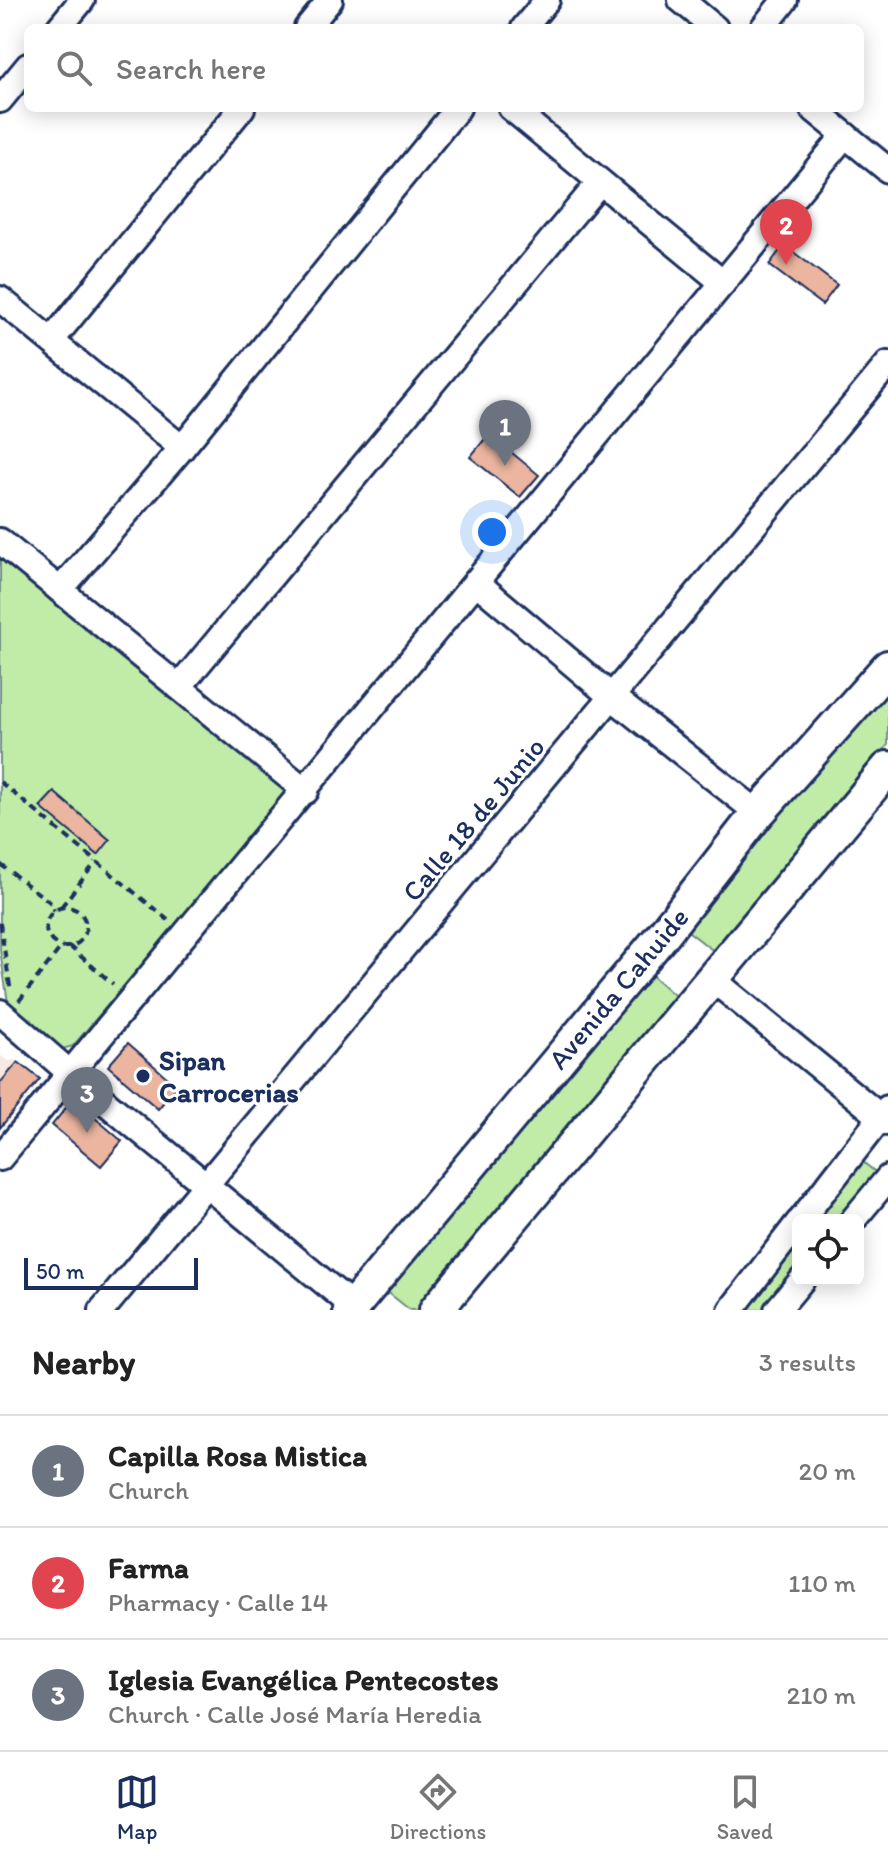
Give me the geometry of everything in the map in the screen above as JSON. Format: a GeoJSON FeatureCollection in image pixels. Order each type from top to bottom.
{"type":"FeatureCollection","features":[{"type":"Feature","properties":{"kind":"main road","name":"Avenida Cahuide"},"geometry":{"type":"LineString","coordinates":[[353,1309],[661,937],[758,813],[888,667]]}},
{"type":"Feature","properties":{"kind":"main road"},"geometry":{"type":"LineString","coordinates":[[436,1310],[888,768]]}},
{"type":"Feature","properties":{"kind":"street"},"geometry":{"type":"LineString","coordinates":[[62,24],[82,0]]}},
{"type":"Feature","properties":{"kind":"street"},"geometry":{"type":"LineString","coordinates":[[310,24],[330,0]]}},
{"type":"Feature","properties":{"kind":"street"},"geometry":{"type":"LineString","coordinates":[[527,24],[547,0]]}},
{"type":"Feature","properties":{"kind":"street"},"geometry":{"type":"LineString","coordinates":[[681,0],[710,24]]}},
{"type":"Feature","properties":{"kind":"street"},"geometry":{"type":"LineString","coordinates":[[766,24],[785,0]]}},
{"type":"Feature","properties":{"kind":"street"},"geometry":{"type":"LineString","coordinates":[[0,100],[24,71]]}},
{"type":"Feature","properties":{"kind":"street"},"geometry":{"type":"LineString","coordinates":[[52,340],[239,112]]}},
{"type":"Feature","properties":{"kind":"street"},"geometry":{"type":"LineString","coordinates":[[60,590],[182,448],[455,112]]}},
{"type":"Feature","properties":{"kind":"street"},"geometry":{"type":"LineString","coordinates":[[516,112],[723,283]]}},
{"type":"Feature","properties":{"kind":"street"},"geometry":{"type":"LineString","coordinates":[[817,112],[888,170]]}},
{"type":"Feature","properties":{"kind":"street"},"geometry":{"type":"LineString","coordinates":[[0,1158],[845,135]]}},
{"type":"Feature","properties":{"kind":"street"},"geometry":{"type":"LineString","coordinates":[[179,687],[600,182]]}},
{"type":"Feature","properties":{"kind":"street"},"geometry":{"type":"LineString","coordinates":[[0,299],[182,448]]}},
{"type":"Feature","properties":{"kind":"street","name":"Calle 18 de Junio"},"geometry":{"type":"LineString","coordinates":[[102,1310],[888,364]]}},
{"type":"Feature","properties":{"kind":"street"},"geometry":{"type":"LineString","coordinates":[[0,541],[306,791]]}},
{"type":"Feature","properties":{"kind":"street"},"geometry":{"type":"LineString","coordinates":[[476,582],[612,697],[758,813]]}},
{"type":"Feature","properties":{"kind":"street"},"geometry":{"type":"LineString","coordinates":[[711,978],[886,1116],[806,1214]]}},
{"type":"Feature","properties":{"kind":"street"},"geometry":{"type":"LineString","coordinates":[[0,1012],[353,1309]]}},
{"type":"Feature","properties":{"kind":"street"},"geometry":{"type":"LineString","coordinates":[[858,1214],[888,1178]]}},
{"type":"Feature","properties":{"kind":"street"},"geometry":{"type":"LineString","coordinates":[[731,1310],[792,1231]]}},
{"type":"Feature","properties":{"kind":"street"},"geometry":{"type":"LineString","coordinates":[[777,1310],[797,1286]]}},
{"type":"Feature","properties":{"kind":"path"},"geometry":{"type":"LineString","coordinates":[[0,782],[172,924]]}},
{"type":"Feature","properties":{"kind":"path"},"geometry":{"type":"LineString","coordinates":[[61,907],[76,910],[86,922],[83,938],[77,944],[62,946],[55,943],[46,923],[96,861]]}},
{"type":"Feature","properties":{"kind":"path"},"geometry":{"type":"LineString","coordinates":[[0,864],[51,903],[54,911]]}},
{"type":"Feature","properties":{"kind":"path"},"geometry":{"type":"LineString","coordinates":[[0,923],[12,1000],[16,1005],[62,946]]}},
{"type":"Feature","properties":{"kind":"path"},"geometry":{"type":"LineString","coordinates":[[69,946],[118,988]]}},
{"type":"Feature","properties":{"kind":"shaded area"},"geometry":{"type":"Polygon","coordinates":[[[0,1055],[8,1061],[15,1060],[40,1079],[0,1128],[0,1055]]]}},
{"type":"Feature","properties":{"kind":"green space"},"geometry":{"type":"Polygon","coordinates":[[[0,555],[290,790],[73,1046],[62,1049],[8,1003],[0,950],[0,555]]]}},
{"type":"Feature","properties":{"kind":"green space"},"geometry":{"type":"Polygon","coordinates":[[[888,687],[888,745],[715,952],[684,928],[888,687]]]}},
{"type":"Feature","properties":{"kind":"green space"},"geometry":{"type":"Polygon","coordinates":[[[648,972],[681,1001],[422,1310],[410,1310],[385,1290],[648,972]]]}},
{"type":"Feature","properties":{"kind":"green space"},"geometry":{"type":"Polygon","coordinates":[[[858,1158],[879,1175],[847,1214],[816,1214],[858,1158]]]}},
{"type":"Feature","properties":{"kind":"green space"},"geometry":{"type":"Polygon","coordinates":[[[792,1245],[792,1280],[767,1310],[743,1310],[792,1245]]]}},
{"type":"Feature","properties":{"kind":"building"},"geometry":{"type":"Polygon","coordinates":[[[784,245],[837,285],[822,305],[769,265],[784,245]]]}},
{"type":"Feature","properties":{"kind":"building"},"geometry":{"type":"Polygon","coordinates":[[[489,434],[539,475],[520,497],[470,457],[489,434]]]}},
{"type":"Feature","properties":{"kind":"building"},"geometry":{"type":"Polygon","coordinates":[[[54,792],[110,840],[98,855],[40,807],[54,792]]]}},
{"type":"Feature","properties":{"kind":"building","name":"Sipan Carrocerias"},"geometry":{"type":"Polygon","coordinates":[[[128,1043],[177,1086],[158,1109],[108,1066],[128,1043]]]}},
{"type":"Feature","properties":{"kind":"building"},"geometry":{"type":"Polygon","coordinates":[[[18,1062],[40,1079],[0,1128],[0,1083],[18,1062]]]}},
{"type":"Feature","properties":{"kind":"building"},"geometry":{"type":"Polygon","coordinates":[[[73,1099],[122,1141],[101,1166],[52,1125],[73,1099]]]}},
{"type":"Feature","properties":{"kind":"place","name":"Farma"},"geometry":{"type":"Point","coordinates":[786,265]}},
{"type":"Feature","properties":{"kind":"place","name":"Capilla Rosa Mistica"},"geometry":{"type":"Point","coordinates":[505,466]}},
{"type":"Feature","properties":{"kind":"place","name":"Sipan Carrocerias"},"geometry":{"type":"Point","coordinates":[143,1076]}},
{"type":"Feature","properties":{"kind":"place","name":"Iglesia Evangélica Pentecostes"},"geometry":{"type":"Point","coordinates":[87,1133]}}]}
